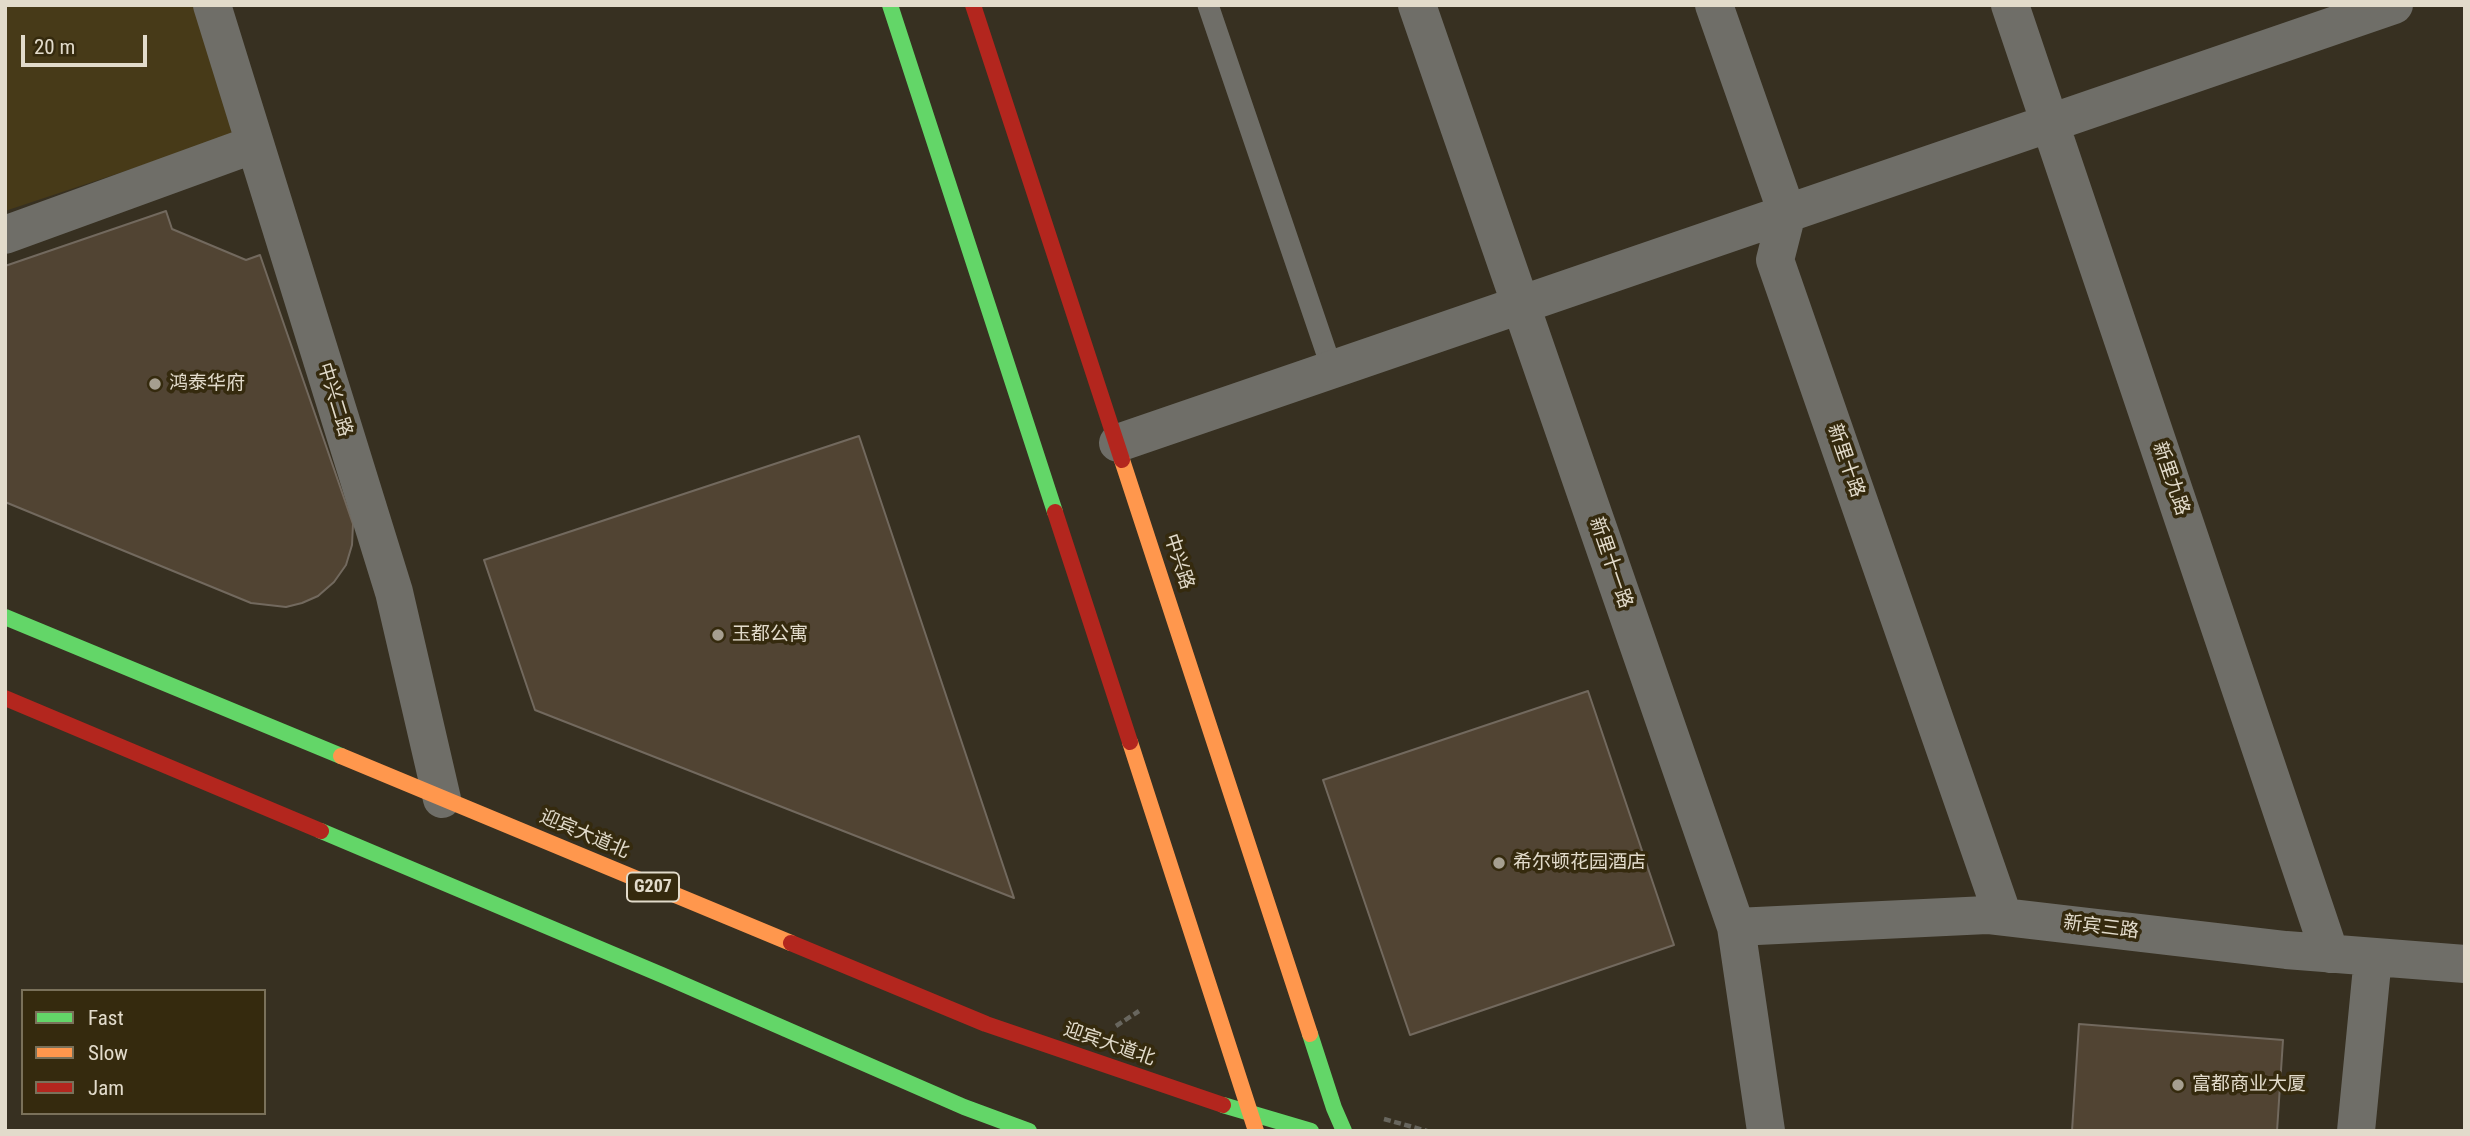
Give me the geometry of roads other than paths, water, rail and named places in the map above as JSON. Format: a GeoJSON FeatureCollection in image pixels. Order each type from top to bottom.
{"type":"FeatureCollection","features":[{"type":"Feature","properties":{"kind":"main road"},"geometry":{"type":"LineString","coordinates":[[890,5],[1256,1131]]}},
{"type":"Feature","properties":{"kind":"main road","name":"中兴路"},"geometry":{"type":"LineString","coordinates":[[973,5],[1334,1108],[1344,1131]]}},
{"type":"Feature","properties":{"kind":"main road","name":"迎宾大道北"},"geometry":{"type":"LineString","coordinates":[[5,617],[986,1024],[1192,1096],[1311,1131]]}},
{"type":"Feature","properties":{"kind":"main road"},"geometry":{"type":"LineString","coordinates":[[5,698],[636,964],[964,1107],[1029,1131]]}},
{"type":"Feature","properties":{"kind":"street","name":"中兴二路"},"geometry":{"type":"LineString","coordinates":[[212,5],[394,592],[442,799]]}},
{"type":"Feature","properties":{"kind":"street","name":"新里十一路"},"geometry":{"type":"LineString","coordinates":[[1417,5],[1736,927],[1766,1131]]}},
{"type":"Feature","properties":{"kind":"street"},"geometry":{"type":"LineString","coordinates":[[1714,5],[1787,214]]}},
{"type":"Feature","properties":{"kind":"street","name":"新里九路"},"geometry":{"type":"LineString","coordinates":[[2010,5],[2330,954]]}},
{"type":"Feature","properties":{"kind":"street"},"geometry":{"type":"LineString","coordinates":[[1118,443],[2050,123],[2311,19],[2395,5]]}},
{"type":"Feature","properties":{"kind":"street"},"geometry":{"type":"LineString","coordinates":[[5,235],[255,144]]}},
{"type":"Feature","properties":{"kind":"street","name":"新里十路"},"geometry":{"type":"LineString","coordinates":[[1787,214],[1775,260],[2003,916]]}},
{"type":"Feature","properties":{"kind":"street","name":"新宾三路"},"geometry":{"type":"LineString","coordinates":[[1736,927],[1987,915],[2330,954],[2465,964]]}},
{"type":"Feature","properties":{"kind":"street"},"geometry":{"type":"LineString","coordinates":[[2356,1131],[2373,957]]}},
{"type":"Feature","properties":{"kind":"lane"},"geometry":{"type":"LineString","coordinates":[[1208,5],[1332,369]]}},
{"type":"Feature","properties":{"kind":"place","name":"鸿泰华府"},"geometry":{"type":"Point","coordinates":[155,384]}},
{"type":"Feature","properties":{"kind":"place","name":"玉都公寓"},"geometry":{"type":"Point","coordinates":[718,635]}},
{"type":"Feature","properties":{"kind":"place","name":"希尔顿花园酒店"},"geometry":{"type":"Point","coordinates":[1499,863]}},
{"type":"Feature","properties":{"kind":"place","name":"富都商业大厦"},"geometry":{"type":"Point","coordinates":[2178,1085]}}]}
